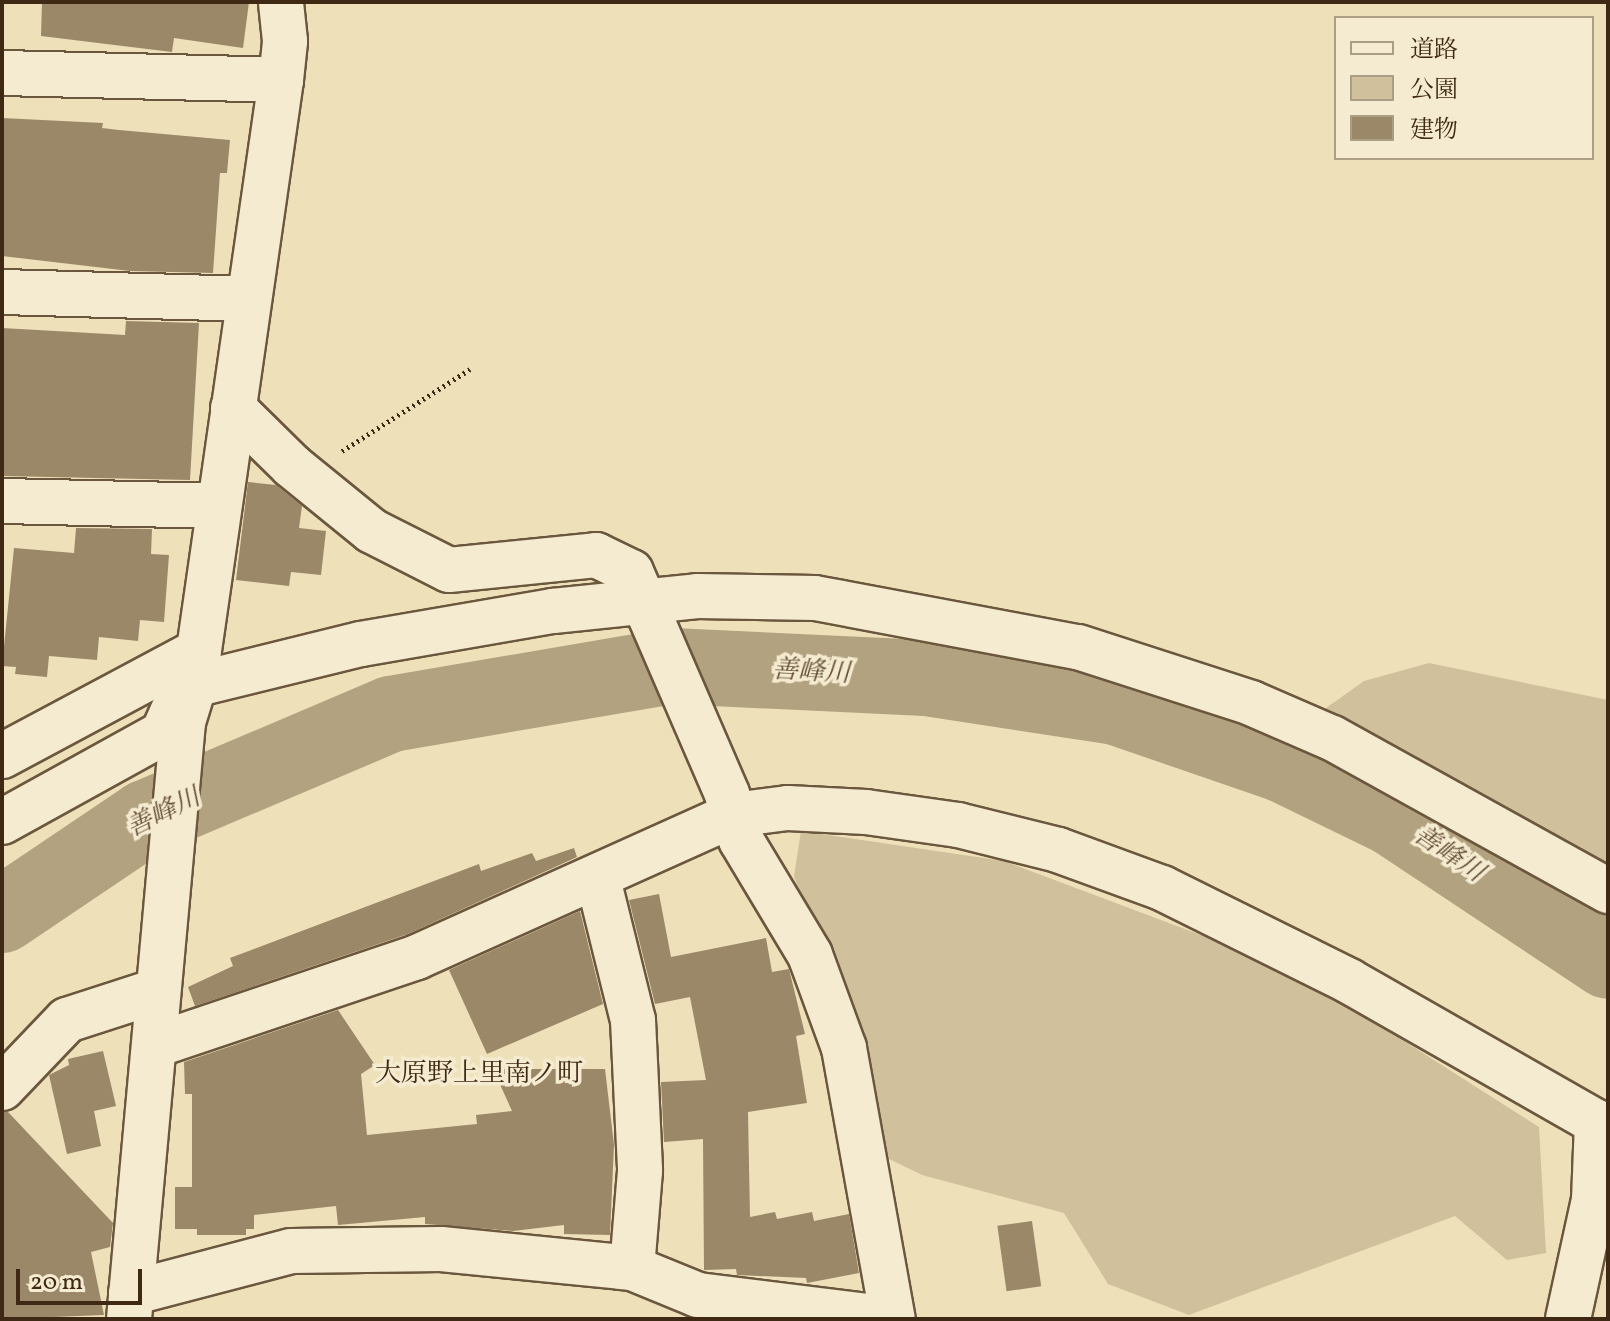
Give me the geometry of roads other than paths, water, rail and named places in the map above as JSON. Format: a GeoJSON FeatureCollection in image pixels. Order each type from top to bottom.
{"type":"FeatureCollection","features":[{"type":"Feature","properties":{"kind":"street"},"geometry":{"type":"LineString","coordinates":[[233,408],[306,477],[372,531],[449,570],[596,555],[631,572],[649,606],[730,804],[741,840],[810,955],[844,1048],[892,1319],[698,1295],[632,1268],[441,1249],[291,1251],[130,1306],[156,1045],[159,978],[192,686],[281,80],[285,41],[281,2]]}},
{"type":"Feature","properties":{"kind":"street"},"geometry":{"type":"LineString","coordinates":[[2,73],[281,80]]}},
{"type":"Feature","properties":{"kind":"street"},"geometry":{"type":"LineString","coordinates":[[2,292],[248,299]]}},
{"type":"Feature","properties":{"kind":"street"},"geometry":{"type":"LineString","coordinates":[[2,501],[219,506]]}},
{"type":"Feature","properties":{"kind":"street"},"geometry":{"type":"LineString","coordinates":[[2,756],[192,686],[361,644],[649,606],[815,598],[989,627],[1155,669],[1332,738],[1608,891]]}},
{"type":"Feature","properties":{"kind":"street"},"geometry":{"type":"LineString","coordinates":[[2,822],[163,733],[192,686]]}},
{"type":"Feature","properties":{"kind":"street"},"geometry":{"type":"LineString","coordinates":[[156,1045],[417,957],[598,879],[730,804],[866,812],[958,825],[1058,850],[1229,917],[1602,1126],[1594,1200],[1568,1319]]}},
{"type":"Feature","properties":{"kind":"street"},"geometry":{"type":"LineString","coordinates":[[598,879],[633,1020],[640,1171],[632,1268]]}},
{"type":"Feature","properties":{"kind":"street"},"geometry":{"type":"LineString","coordinates":[[2,1088],[67,1020],[159,978]]}},
{"type":"Feature","properties":{"kind":"waterway","name":"善峰川"},"geometry":{"type":"LineString","coordinates":[[2,915],[146,818],[391,714],[672,666],[926,678],[1116,707],[1282,764],[1393,818],[1608,961]]}},
{"type":"Feature","properties":{"kind":"district","name":"大原野上里南ノ町"},"geometry":{"type":"Point","coordinates":[479,1075]}}]}
